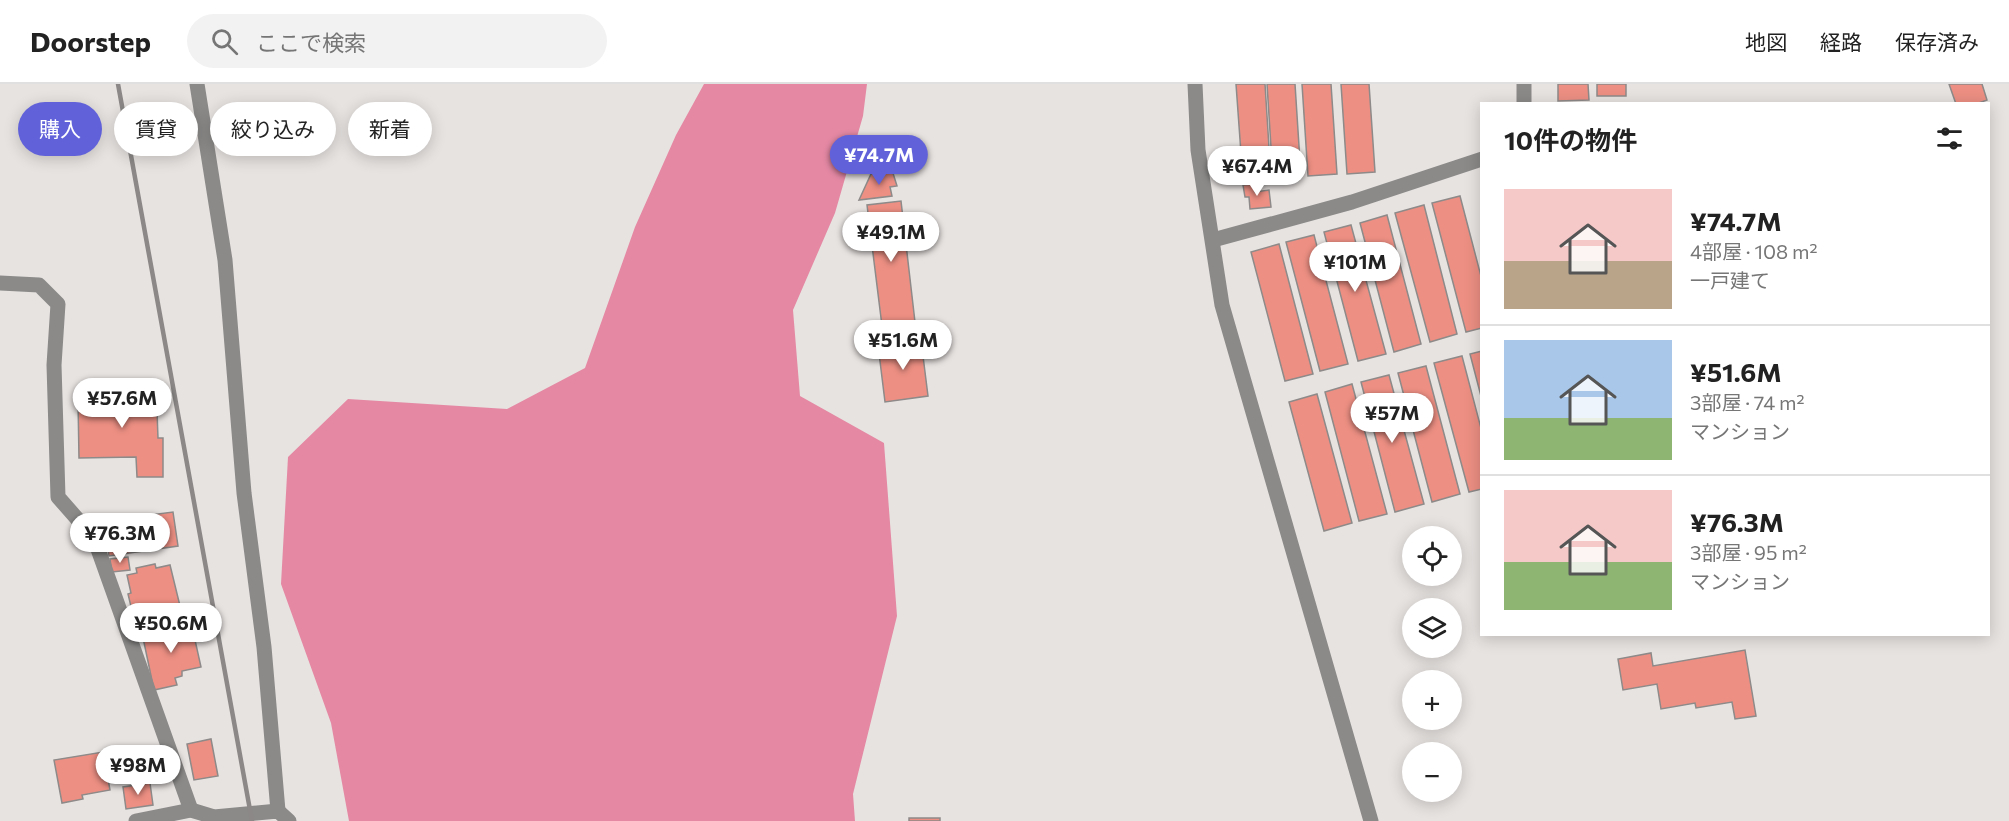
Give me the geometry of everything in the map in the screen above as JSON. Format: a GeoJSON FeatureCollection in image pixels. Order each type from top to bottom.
{"type":"FeatureCollection","features":[{"type":"Feature","properties":{"kind":"street"},"geometry":{"type":"LineString","coordinates":[[136,821],[191,810],[214,817],[283,816],[244,493],[225,260],[197,84]]}},
{"type":"Feature","properties":{"kind":"street"},"geometry":{"type":"LineString","coordinates":[[1195,84],[1198,150],[1222,305],[1371,821]]}},
{"type":"Feature","properties":{"kind":"street"},"geometry":{"type":"LineString","coordinates":[[1524,84],[1524,102]]}},
{"type":"Feature","properties":{"kind":"street"},"geometry":{"type":"LineString","coordinates":[[1213,240],[1352,202],[1480,160]]}},
{"type":"Feature","properties":{"kind":"street"},"geometry":{"type":"LineString","coordinates":[[0,283],[39,285],[58,304],[54,365],[58,497],[94,538],[191,810]]}},
{"type":"Feature","properties":{"kind":"shaded area"},"geometry":{"type":"Polygon","coordinates":[[[704,84],[867,84],[863,116],[835,213],[793,310],[800,396],[884,443],[897,616],[853,794],[855,821],[349,821],[331,723],[281,584],[288,457],[348,399],[507,409],[585,368],[635,227],[676,135],[704,84]]]}},
{"type":"Feature","properties":{"kind":"building"},"geometry":{"type":"Polygon","coordinates":[[[1236,84],[1265,84],[1271,179],[1243,181],[1236,84]]]}},
{"type":"Feature","properties":{"kind":"building"},"geometry":{"type":"Polygon","coordinates":[[[1267,84],[1295,84],[1301,177],[1273,179],[1267,84]]]}},
{"type":"Feature","properties":{"kind":"building"},"geometry":{"type":"Polygon","coordinates":[[[1302,84],[1331,84],[1337,174],[1308,176],[1302,84]]]}},
{"type":"Feature","properties":{"kind":"building"},"geometry":{"type":"Polygon","coordinates":[[[1341,84],[1369,84],[1375,172],[1347,174],[1341,84]]]}},
{"type":"Feature","properties":{"kind":"building"},"geometry":{"type":"Polygon","coordinates":[[[1558,84],[1588,84],[1589,100],[1558,101],[1558,84]]]}},
{"type":"Feature","properties":{"kind":"building"},"geometry":{"type":"Polygon","coordinates":[[[1597,84],[1626,84],[1626,96],[1597,96],[1597,84]]]}},
{"type":"Feature","properties":{"kind":"building"},"geometry":{"type":"Polygon","coordinates":[[[1949,84],[1982,84],[1987,100],[1955,102],[1949,84]]]}},
{"type":"Feature","properties":{"kind":"building"},"geometry":{"type":"Polygon","coordinates":[[[892,170],[897,186],[890,187],[892,196],[859,200],[871,174],[892,170]]]}},
{"type":"Feature","properties":{"kind":"building"},"geometry":{"type":"Polygon","coordinates":[[[1254,184],[1255,192],[1269,190],[1271,207],[1250,209],[1249,197],[1245,197],[1243,185],[1254,184]]]}},
{"type":"Feature","properties":{"kind":"building"},"geometry":{"type":"Polygon","coordinates":[[[1460,196],[1480,272],[1480,328],[1466,332],[1432,203],[1460,196]]]}},
{"type":"Feature","properties":{"kind":"building"},"geometry":{"type":"Polygon","coordinates":[[[901,201],[915,322],[882,326],[867,205],[901,201]]]}},
{"type":"Feature","properties":{"kind":"building"},"geometry":{"type":"Polygon","coordinates":[[[1424,205],[1457,334],[1430,342],[1395,213],[1424,205]]]}},
{"type":"Feature","properties":{"kind":"building"},"geometry":{"type":"Polygon","coordinates":[[[1387,215],[1421,344],[1394,352],[1360,223],[1387,215]]]}},
{"type":"Feature","properties":{"kind":"building"},"geometry":{"type":"Polygon","coordinates":[[[1351,225],[1386,354],[1358,361],[1324,232],[1351,225]]]}},
{"type":"Feature","properties":{"kind":"building"},"geometry":{"type":"Polygon","coordinates":[[[1314,235],[1348,364],[1320,371],[1286,242],[1314,235]]]}},
{"type":"Feature","properties":{"kind":"building"},"geometry":{"type":"Polygon","coordinates":[[[1279,244],[1313,374],[1285,381],[1251,252],[1279,244]]]}},
{"type":"Feature","properties":{"kind":"building"},"geometry":{"type":"Polygon","coordinates":[[[921,340],[928,396],[885,402],[878,345],[921,340]]]}},
{"type":"Feature","properties":{"kind":"building"},"geometry":{"type":"Polygon","coordinates":[[[1480,352],[1480,392],[1470,354],[1480,352]]]}},
{"type":"Feature","properties":{"kind":"building"},"geometry":{"type":"Polygon","coordinates":[[[1462,356],[1480,424],[1480,489],[1469,492],[1434,363],[1462,356]]]}},
{"type":"Feature","properties":{"kind":"building"},"geometry":{"type":"Polygon","coordinates":[[[1426,366],[1460,494],[1432,502],[1398,373],[1426,366]]]}},
{"type":"Feature","properties":{"kind":"building"},"geometry":{"type":"Polygon","coordinates":[[[1389,375],[1424,504],[1395,512],[1361,382],[1389,375]]]}},
{"type":"Feature","properties":{"kind":"building"},"geometry":{"type":"Polygon","coordinates":[[[105,379],[119,379],[119,384],[140,384],[140,390],[146,389],[147,411],[157,411],[158,438],[163,438],[163,477],[137,477],[136,457],[79,458],[78,401],[92,400],[92,408],[110,408],[110,403],[105,403],[105,379]]]}},
{"type":"Feature","properties":{"kind":"building"},"geometry":{"type":"Polygon","coordinates":[[[1352,384],[1387,514],[1359,521],[1325,392],[1352,384]]]}},
{"type":"Feature","properties":{"kind":"building"},"geometry":{"type":"Polygon","coordinates":[[[1317,394],[1352,523],[1324,531],[1289,402],[1317,394]]]}},
{"type":"Feature","properties":{"kind":"building"},"geometry":{"type":"Polygon","coordinates":[[[173,512],[178,546],[109,556],[104,521],[173,512]]]}},
{"type":"Feature","properties":{"kind":"building"},"geometry":{"type":"Polygon","coordinates":[[[128,557],[130,570],[112,572],[110,559],[128,557]]]}},
{"type":"Feature","properties":{"kind":"building"},"geometry":{"type":"Polygon","coordinates":[[[155,564],[156,568],[170,565],[181,610],[172,613],[173,619],[156,623],[154,614],[134,619],[128,594],[131,593],[127,575],[137,573],[136,568],[155,564]]]}},
{"type":"Feature","properties":{"kind":"building"},"geometry":{"type":"Polygon","coordinates":[[[191,622],[201,667],[182,671],[182,676],[175,678],[177,685],[154,690],[142,633],[191,622]]]}},
{"type":"Feature","properties":{"kind":"building"},"geometry":{"type":"Polygon","coordinates":[[[1745,650],[1756,716],[1735,719],[1732,702],[1696,708],[1695,703],[1661,709],[1657,684],[1623,690],[1618,659],[1651,653],[1653,666],[1745,650]]]}},
{"type":"Feature","properties":{"kind":"building"},"geometry":{"type":"Polygon","coordinates":[[[211,739],[218,776],[194,780],[187,744],[211,739]]]}},
{"type":"Feature","properties":{"kind":"building"},"geometry":{"type":"Polygon","coordinates":[[[103,752],[110,790],[82,795],[83,799],[62,803],[54,760],[103,752]]]}},
{"type":"Feature","properties":{"kind":"building"},"geometry":{"type":"Polygon","coordinates":[[[150,783],[153,805],[126,809],[123,787],[150,783]]]}},
{"type":"Feature","properties":{"kind":"building"},"geometry":{"type":"Polygon","coordinates":[[[909,818],[940,818],[940,821],[909,821],[909,818]]]}},
{"type":"Feature","properties":{"kind":"railway"},"geometry":{"type":"LineString","coordinates":[[118,84],[252,821]]}}]}
